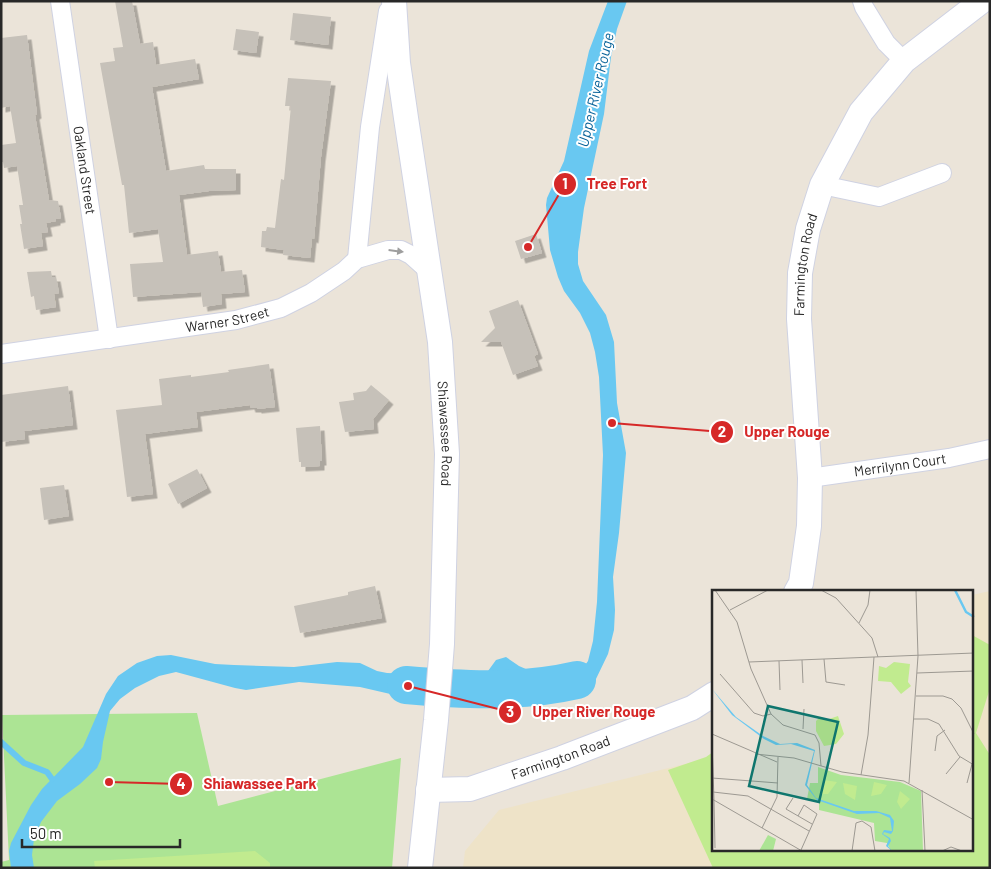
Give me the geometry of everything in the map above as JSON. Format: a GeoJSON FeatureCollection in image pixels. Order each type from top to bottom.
{"type":"FeatureCollection","features":[{"type":"Feature","properties":{"kind":"street","name":"Oakland Street"},"geometry":{"type":"LineString","coordinates":[[60,1],[109,339]]}},
{"type":"Feature","properties":{"kind":"street"},"geometry":{"type":"LineString","coordinates":[[356,259],[370,127],[390,1]]}},
{"type":"Feature","properties":{"kind":"street","name":"Shiawassee Road"},"geometry":{"type":"LineString","coordinates":[[394,1],[401,81],[440,342],[446,454],[442,644],[420,868]]}},
{"type":"Feature","properties":{"kind":"street"},"geometry":{"type":"LineString","coordinates":[[862,1],[886,43],[904,61]]}},
{"type":"Feature","properties":{"kind":"street","name":"Farmington Road"},"geometry":{"type":"LineString","coordinates":[[797,590],[801,583],[809,526],[810,478],[799,319],[800,273],[808,229],[822,184],[860,112],[904,61],[982,1]]}},
{"type":"Feature","properties":{"kind":"street"},"geometry":{"type":"LineString","coordinates":[[822,184],[880,197],[942,173]]}},
{"type":"Feature","properties":{"kind":"street","name":"Warner Street"},"geometry":{"type":"LineString","coordinates":[[1,354],[236,320],[281,308],[311,293],[344,271],[356,259],[388,250],[401,250],[411,254],[430,272]]}},
{"type":"Feature","properties":{"kind":"street","name":"Merrilynn Court"},"geometry":{"type":"LineString","coordinates":[[810,478],[949,458],[990,449]]}},
{"type":"Feature","properties":{"kind":"street","name":"Farmington Road"},"geometry":{"type":"LineString","coordinates":[[428,790],[470,789],[562,758],[692,708],[712,695]]}},
{"type":"Feature","properties":{"kind":"shaded area"},"geometry":{"type":"Polygon","coordinates":[[[990,591],[990,868],[463,868],[465,851],[499,810],[712,757],[712,852],[974,852],[974,595],[990,591]]]}},
{"type":"Feature","properties":{"kind":"green space"},"geometry":{"type":"Polygon","coordinates":[[[974,636],[990,645],[990,688],[976,733],[990,755],[990,868],[713,868],[668,770],[706,757],[712,753],[712,852],[974,852],[974,636]]]}},
{"type":"Feature","properties":{"kind":"green space"},"geometry":{"type":"Polygon","coordinates":[[[197,713],[218,806],[401,758],[392,868],[1,868],[1,862],[9,860],[2,715],[197,713]]]}},
{"type":"Feature","properties":{"kind":"green space"},"geometry":{"type":"Polygon","coordinates":[[[255,851],[270,863],[270,868],[95,868],[94,861],[255,851]]]}},
{"type":"Feature","properties":{"kind":"water"},"geometry":{"type":"Polygon","coordinates":[[[608,1],[627,1],[617,29],[611,57],[604,114],[584,208],[578,264],[583,281],[606,315],[614,342],[617,403],[626,453],[613,577],[614,630],[608,654],[595,681],[573,694],[546,700],[535,697],[524,684],[509,677],[436,693],[399,696],[360,687],[299,682],[246,690],[176,672],[159,676],[135,688],[120,699],[110,711],[101,759],[97,768],[80,784],[57,801],[41,822],[34,839],[32,855],[34,868],[11,868],[9,851],[11,843],[31,805],[42,789],[83,747],[106,694],[118,676],[137,663],[157,656],[171,655],[215,664],[294,667],[337,662],[360,663],[377,671],[387,673],[470,676],[488,671],[496,660],[506,657],[519,666],[535,673],[567,674],[581,671],[588,661],[593,641],[597,602],[603,455],[599,377],[590,333],[580,313],[564,291],[558,277],[550,250],[546,205],[547,198],[564,161],[589,51],[608,1]]]}},
{"type":"Feature","properties":{"kind":"building"},"geometry":{"type":"Polygon","coordinates":[[[115,1],[132,1],[140,44],[153,42],[156,65],[195,59],[199,79],[152,87],[166,171],[204,165],[205,169],[236,169],[236,190],[179,195],[187,255],[218,251],[221,272],[242,270],[245,292],[221,294],[222,304],[203,307],[201,292],[133,297],[130,264],[163,262],[158,229],[129,233],[124,185],[122,185],[100,63],[115,61],[113,48],[123,47],[115,1]]]}},
{"type":"Feature","properties":{"kind":"building"},"geometry":{"type":"Polygon","coordinates":[[[293,13],[331,17],[328,45],[290,40],[293,13]]]}},
{"type":"Feature","properties":{"kind":"building"},"geometry":{"type":"Polygon","coordinates":[[[236,29],[259,32],[256,53],[233,50],[236,29]]]}},
{"type":"Feature","properties":{"kind":"building"},"geometry":{"type":"Polygon","coordinates":[[[27,35],[37,114],[35,115],[49,200],[58,201],[61,218],[46,223],[48,232],[41,233],[43,246],[24,249],[19,205],[23,205],[17,166],[4,168],[3,162],[1,162],[1,145],[16,143],[10,106],[1,108],[1,38],[27,35]]]}},
{"type":"Feature","properties":{"kind":"building"},"geometry":{"type":"Polygon","coordinates":[[[288,78],[331,81],[321,157],[314,239],[312,238],[310,258],[283,255],[284,250],[261,247],[262,231],[266,231],[267,227],[275,228],[281,179],[284,180],[291,106],[285,106],[288,78]]]}},
{"type":"Feature","properties":{"kind":"building"},"geometry":{"type":"Polygon","coordinates":[[[536,234],[542,253],[521,259],[515,241],[536,234]]]}},
{"type":"Feature","properties":{"kind":"building"},"geometry":{"type":"Polygon","coordinates":[[[51,271],[52,277],[56,277],[59,293],[54,294],[56,307],[36,310],[34,296],[31,297],[27,272],[51,271]]]}},
{"type":"Feature","properties":{"kind":"building"},"geometry":{"type":"Polygon","coordinates":[[[518,300],[538,354],[534,356],[538,366],[513,375],[501,342],[481,342],[495,328],[489,311],[518,300]]]}},
{"type":"Feature","properties":{"kind":"building"},"geometry":{"type":"Polygon","coordinates":[[[269,364],[275,407],[257,409],[251,408],[250,405],[196,412],[198,427],[145,434],[153,494],[127,497],[116,410],[162,405],[159,379],[229,372],[228,370],[269,364]]]}},
{"type":"Feature","properties":{"kind":"building"},"geometry":{"type":"Polygon","coordinates":[[[371,385],[389,400],[373,419],[374,429],[345,432],[339,402],[354,400],[353,393],[366,391],[371,385]]]}},
{"type":"Feature","properties":{"kind":"building"},"geometry":{"type":"Polygon","coordinates":[[[68,386],[73,425],[24,431],[25,439],[1,442],[1,395],[68,386]]]}},
{"type":"Feature","properties":{"kind":"building"},"geometry":{"type":"Polygon","coordinates":[[[320,426],[322,461],[320,461],[320,466],[301,467],[296,428],[320,426]]]}},
{"type":"Feature","properties":{"kind":"building"},"geometry":{"type":"Polygon","coordinates":[[[197,469],[207,488],[178,504],[168,484],[197,469]]]}},
{"type":"Feature","properties":{"kind":"building"},"geometry":{"type":"Polygon","coordinates":[[[64,485],[69,516],[44,520],[40,488],[64,485]]]}},
{"type":"Feature","properties":{"kind":"building"},"geometry":{"type":"Polygon","coordinates":[[[375,586],[382,618],[300,633],[294,606],[348,595],[348,592],[375,586]]]}},
{"type":"Feature","properties":{"kind":"waterway","name":"Upper River Rouge"},"geometry":{"type":"LineString","coordinates":[[406,685],[513,689],[577,680]]}},
{"type":"Feature","properties":{"kind":"waterway"},"geometry":{"type":"LineString","coordinates":[[1,742],[24,763],[47,772],[52,779]]}},
{"type":"Feature","properties":{"kind":"place","name":"Tree Fort"},"geometry":{"type":"Point","coordinates":[528,247]}},
{"type":"Feature","properties":{"kind":"place","name":"Upper Rouge"},"geometry":{"type":"Point","coordinates":[612,423]}},
{"type":"Feature","properties":{"kind":"place","name":"Upper River Rouge"},"geometry":{"type":"Point","coordinates":[408,686]}},
{"type":"Feature","properties":{"kind":"place","name":"Shiawassee Park"},"geometry":{"type":"Point","coordinates":[109,782]}}]}
